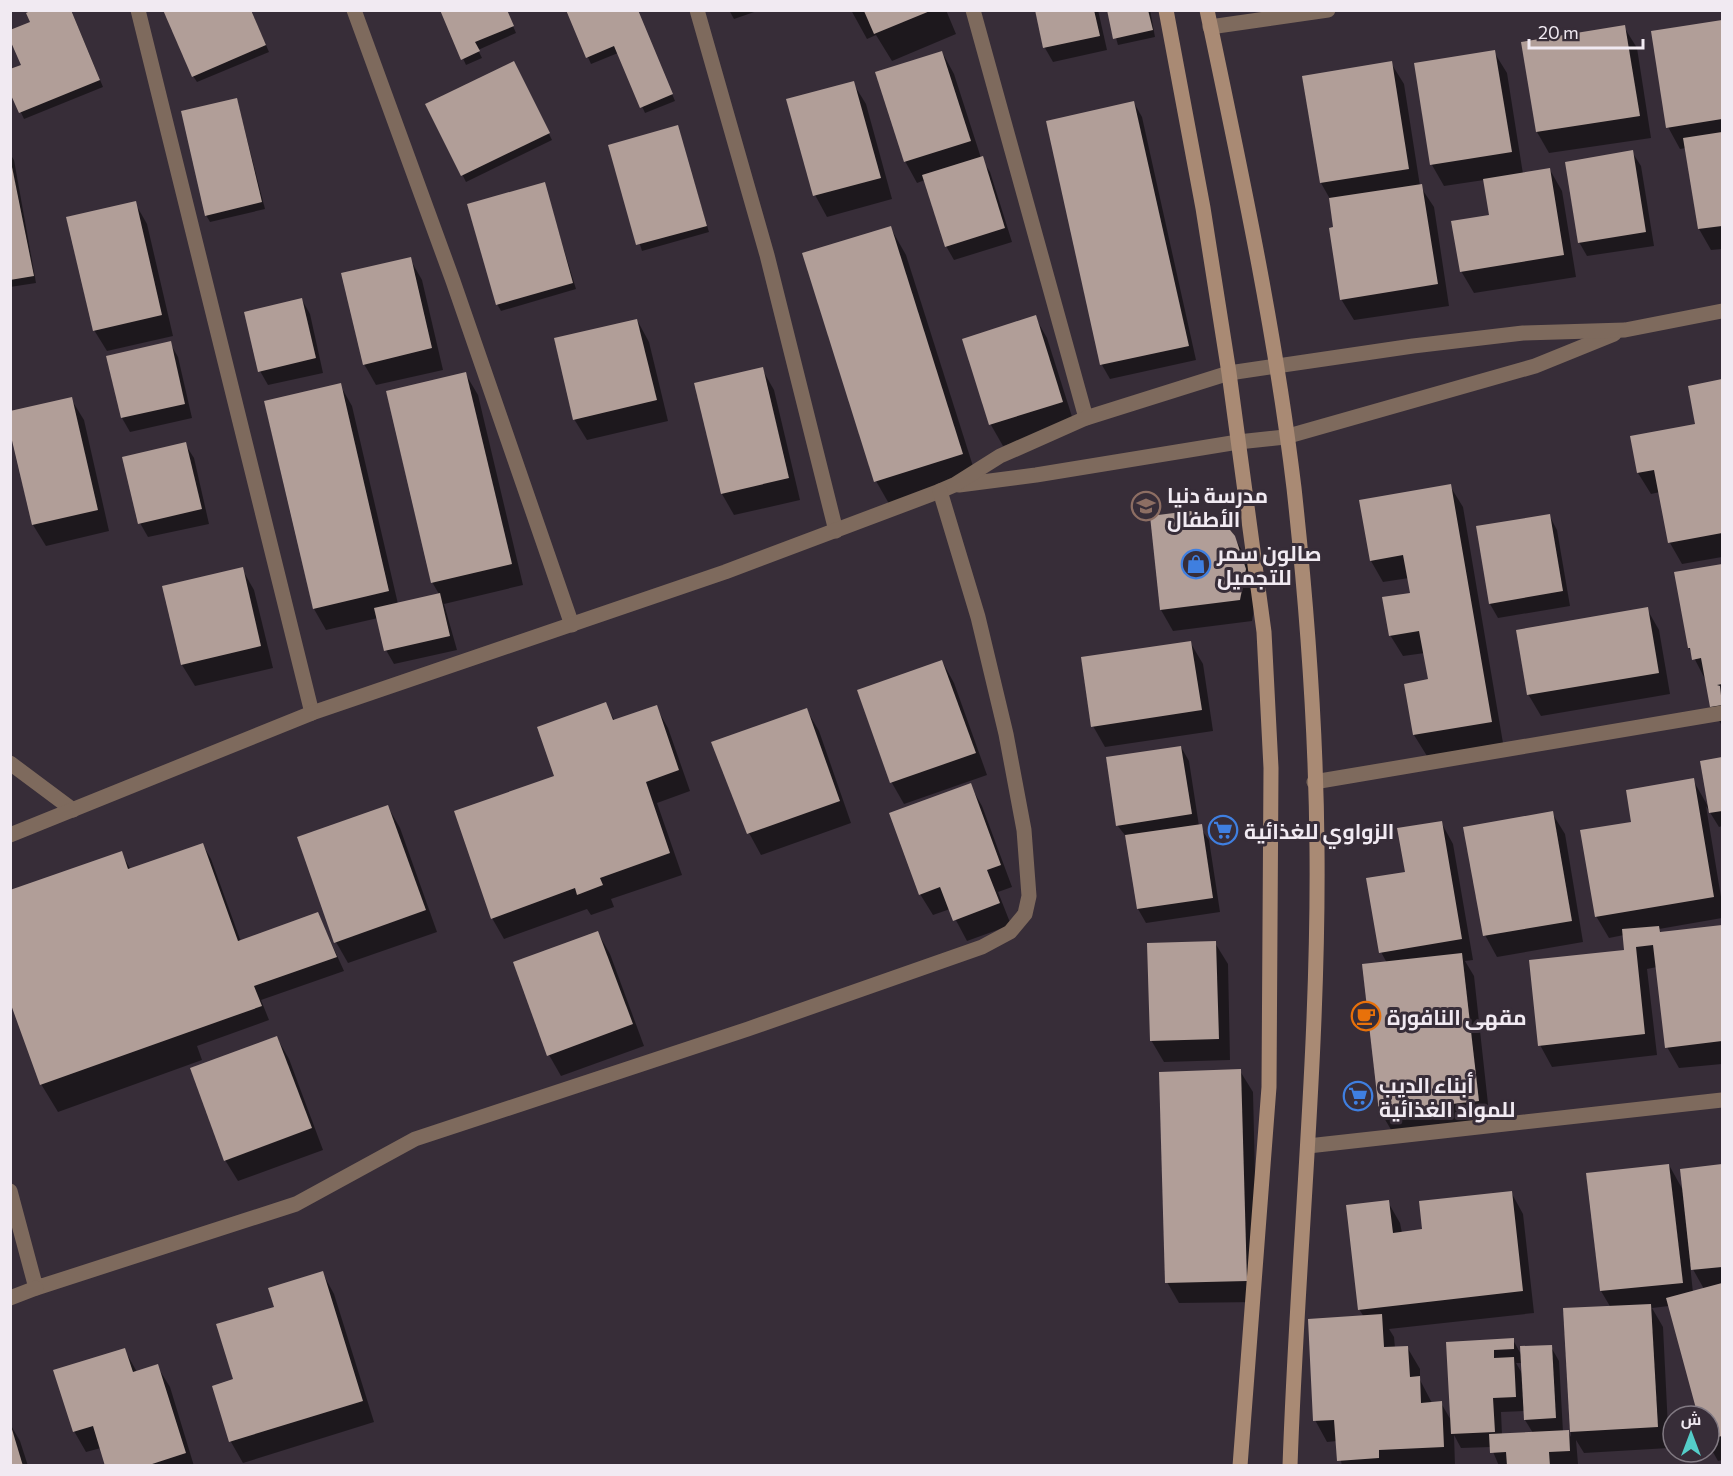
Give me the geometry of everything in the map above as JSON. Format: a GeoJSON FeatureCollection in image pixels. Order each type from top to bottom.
{"type":"FeatureCollection","features":[{"type":"Feature","properties":{"kind":"street"},"geometry":{"type":"LineString","coordinates":[[138,10],[312,713]]}},
{"type":"Feature","properties":{"kind":"street"},"geometry":{"type":"LineString","coordinates":[[354,10],[453,281],[572,625]]}},
{"type":"Feature","properties":{"kind":"street"},"geometry":{"type":"LineString","coordinates":[[697,10],[767,255],[836,531]]}},
{"type":"Feature","properties":{"kind":"street"},"geometry":{"type":"LineString","coordinates":[[973,10],[1086,418]]}},
{"type":"Feature","properties":{"kind":"street"},"geometry":{"type":"LineString","coordinates":[[1166,10],[1203,208],[1239,442],[1264,632],[1271,768],[1269,1087],[1240,1466]]}},
{"type":"Feature","properties":{"kind":"street"},"geometry":{"type":"LineString","coordinates":[[1207,10],[1249,217],[1275,367],[1293,487],[1309,665],[1317,848],[1308,1146],[1290,1466]]}},
{"type":"Feature","properties":{"kind":"street"},"geometry":{"type":"LineString","coordinates":[[1210,27],[1328,10]]}},
{"type":"Feature","properties":{"kind":"street"},"geometry":{"type":"LineString","coordinates":[[10,835],[312,713],[572,625],[836,531],[947,488],[1000,456],[1086,418],[1229,374],[1413,346],[1523,333],[1625,330],[1722,311]]}},
{"type":"Feature","properties":{"kind":"street"},"geometry":{"type":"LineString","coordinates":[[947,488],[1239,442],[1285,437],[1535,366],[1625,330]]}},
{"type":"Feature","properties":{"kind":"street"},"geometry":{"type":"LineString","coordinates":[[10,1298],[296,1204],[415,1139],[748,1029],[982,947],[1010,932],[1025,914],[1029,896],[1024,830],[1006,734],[947,488]]}},
{"type":"Feature","properties":{"kind":"street"},"geometry":{"type":"LineString","coordinates":[[1314,782],[1722,712]]}},
{"type":"Feature","properties":{"kind":"street"},"geometry":{"type":"LineString","coordinates":[[10,763],[73,810]]}},
{"type":"Feature","properties":{"kind":"street"},"geometry":{"type":"LineString","coordinates":[[1308,1146],[1722,1100]]}},
{"type":"Feature","properties":{"kind":"street"},"geometry":{"type":"LineString","coordinates":[[10,1191],[36,1288]]}},
{"type":"Feature","properties":{"kind":"building"},"geometry":{"type":"Polygon","coordinates":[[[32,10],[71,10],[100,80],[19,113],[10,93],[10,69],[21,65],[10,40],[10,30],[30,22],[26,13],[32,10]]]}},
{"type":"Feature","properties":{"kind":"building"},"geometry":{"type":"Polygon","coordinates":[[[163,10],[251,10],[266,45],[192,77],[163,10]]]}},
{"type":"Feature","properties":{"kind":"building"},"geometry":{"type":"Polygon","coordinates":[[[440,10],[507,10],[514,26],[475,42],[480,51],[461,60],[440,10]]]}},
{"type":"Feature","properties":{"kind":"building"},"geometry":{"type":"Polygon","coordinates":[[[566,10],[638,10],[673,94],[640,108],[614,46],[586,58],[566,10]]]}},
{"type":"Feature","properties":{"kind":"building"},"geometry":{"type":"Polygon","coordinates":[[[1035,10],[1094,10],[1100,36],[1043,48],[1035,10]]]}},
{"type":"Feature","properties":{"kind":"building"},"geometry":{"type":"Polygon","coordinates":[[[1107,10],[1148,10],[1153,30],[1113,39],[1107,10]]]}},
{"type":"Feature","properties":{"kind":"building"},"geometry":{"type":"Polygon","coordinates":[[[864,11],[930,11],[874,34],[864,11]]]}},
{"type":"Feature","properties":{"kind":"building"},"geometry":{"type":"Polygon","coordinates":[[[1722,20],[1722,119],[1666,128],[1651,31],[1722,20]]]}},
{"type":"Feature","properties":{"kind":"building"},"geometry":{"type":"Polygon","coordinates":[[[1625,25],[1640,116],[1536,132],[1521,42],[1625,25]]]}},
{"type":"Feature","properties":{"kind":"building"},"geometry":{"type":"Polygon","coordinates":[[[1495,50],[1512,152],[1430,165],[1414,63],[1495,50]]]}},
{"type":"Feature","properties":{"kind":"building"},"geometry":{"type":"Polygon","coordinates":[[[942,51],[971,141],[904,162],[875,72],[942,51]]]}},
{"type":"Feature","properties":{"kind":"building"},"geometry":{"type":"Polygon","coordinates":[[[514,61],[550,133],[461,176],[425,104],[514,61]]]}},
{"type":"Feature","properties":{"kind":"building"},"geometry":{"type":"Polygon","coordinates":[[[1392,61],[1409,169],[1320,183],[1302,76],[1392,61]]]}},
{"type":"Feature","properties":{"kind":"building"},"geometry":{"type":"Polygon","coordinates":[[[854,81],[881,178],[813,196],[786,99],[854,81]]]}},
{"type":"Feature","properties":{"kind":"building"},"geometry":{"type":"Polygon","coordinates":[[[237,98],[262,202],[205,216],[181,111],[237,98]]]}},
{"type":"Feature","properties":{"kind":"building"},"geometry":{"type":"Polygon","coordinates":[[[1134,101],[1189,346],[1100,365],[1046,121],[1134,101]]]}},
{"type":"Feature","properties":{"kind":"building"},"geometry":{"type":"Polygon","coordinates":[[[678,125],[707,226],[636,245],[608,145],[678,125]]]}},
{"type":"Feature","properties":{"kind":"building"},"geometry":{"type":"Polygon","coordinates":[[[1722,132],[1722,226],[1698,229],[1683,138],[1722,132]]]}},
{"type":"Feature","properties":{"kind":"building"},"geometry":{"type":"Polygon","coordinates":[[[1633,150],[1646,232],[1578,243],[1565,162],[1633,150]]]}},
{"type":"Feature","properties":{"kind":"building"},"geometry":{"type":"Polygon","coordinates":[[[983,156],[1005,228],[945,247],[922,175],[983,156]]]}},
{"type":"Feature","properties":{"kind":"building"},"geometry":{"type":"Polygon","coordinates":[[[10,157],[34,276],[10,280],[10,157]]]}},
{"type":"Feature","properties":{"kind":"building"},"geometry":{"type":"Polygon","coordinates":[[[1550,168],[1564,255],[1460,272],[1451,221],[1489,215],[1483,179],[1550,168]]]}},
{"type":"Feature","properties":{"kind":"building"},"geometry":{"type":"Polygon","coordinates":[[[545,182],[573,283],[496,305],[467,204],[545,182]]]}},
{"type":"Feature","properties":{"kind":"building"},"geometry":{"type":"Polygon","coordinates":[[[1422,184],[1438,284],[1340,300],[1329,228],[1333,227],[1329,198],[1422,184]]]}},
{"type":"Feature","properties":{"kind":"building"},"geometry":{"type":"Polygon","coordinates":[[[136,201],[162,315],[93,331],[66,217],[136,201]]]}},
{"type":"Feature","properties":{"kind":"building"},"geometry":{"type":"Polygon","coordinates":[[[891,226],[963,454],[874,482],[802,253],[891,226]]]}},
{"type":"Feature","properties":{"kind":"building"},"geometry":{"type":"Polygon","coordinates":[[[411,257],[432,348],[363,365],[341,273],[411,257]]]}},
{"type":"Feature","properties":{"kind":"building"},"geometry":{"type":"Polygon","coordinates":[[[302,298],[316,358],[258,372],[244,312],[302,298]]]}},
{"type":"Feature","properties":{"kind":"building"},"geometry":{"type":"Polygon","coordinates":[[[1036,315],[1063,402],[989,425],[962,339],[1036,315]]]}},
{"type":"Feature","properties":{"kind":"building"},"geometry":{"type":"Polygon","coordinates":[[[637,319],[657,400],[573,420],[554,338],[637,319]]]}},
{"type":"Feature","properties":{"kind":"building"},"geometry":{"type":"Polygon","coordinates":[[[171,341],[185,404],[121,418],[106,356],[171,341]]]}},
{"type":"Feature","properties":{"kind":"building"},"geometry":{"type":"Polygon","coordinates":[[[763,367],[789,478],[721,494],[694,383],[763,367]]]}},
{"type":"Feature","properties":{"kind":"building"},"geometry":{"type":"Polygon","coordinates":[[[466,372],[512,564],[431,583],[386,391],[466,372]]]}},
{"type":"Feature","properties":{"kind":"building"},"geometry":{"type":"Polygon","coordinates":[[[1722,379],[1722,533],[1668,543],[1654,470],[1637,473],[1630,436],[1695,424],[1688,386],[1722,379]]]}},
{"type":"Feature","properties":{"kind":"building"},"geometry":{"type":"Polygon","coordinates":[[[341,383],[389,591],[313,609],[264,401],[341,383]]]}},
{"type":"Feature","properties":{"kind":"building"},"geometry":{"type":"Polygon","coordinates":[[[72,397],[98,510],[32,525],[10,432],[10,411],[72,397]]]}},
{"type":"Feature","properties":{"kind":"building"},"geometry":{"type":"Polygon","coordinates":[[[186,442],[202,509],[138,524],[122,457],[186,442]]]}},
{"type":"Feature","properties":{"kind":"building"},"geometry":{"type":"Polygon","coordinates":[[[1451,484],[1492,722],[1413,735],[1404,684],[1428,679],[1419,631],[1389,636],[1382,597],[1410,593],[1403,555],[1370,561],[1359,500],[1451,484]]]}},
{"type":"Feature","properties":{"kind":"building"},"geometry":{"type":"Polygon","coordinates":[[[1190,511],[1221,519],[1235,536],[1246,569],[1240,600],[1160,610],[1150,516],[1190,511]]]}},
{"type":"Feature","properties":{"kind":"building"},"geometry":{"type":"Polygon","coordinates":[[[1550,514],[1563,591],[1489,604],[1476,526],[1550,514]]]}},
{"type":"Feature","properties":{"kind":"building"},"geometry":{"type":"Polygon","coordinates":[[[1722,564],[1722,684],[1717,685],[1720,686],[1722,705],[1710,707],[1701,658],[1692,660],[1690,648],[1688,648],[1674,572],[1722,564]]]}},
{"type":"Feature","properties":{"kind":"building"},"geometry":{"type":"Polygon","coordinates":[[[243,567],[261,646],[181,665],[162,586],[243,567]]]}},
{"type":"Feature","properties":{"kind":"building"},"geometry":{"type":"Polygon","coordinates":[[[440,593],[450,636],[384,651],[374,608],[440,593]]]}},
{"type":"Feature","properties":{"kind":"building"},"geometry":{"type":"Polygon","coordinates":[[[1648,607],[1659,673],[1527,695],[1516,630],[1648,607]]]}},
{"type":"Feature","properties":{"kind":"building"},"geometry":{"type":"Polygon","coordinates":[[[1191,641],[1202,710],[1091,727],[1081,657],[1191,641]]]}},
{"type":"Feature","properties":{"kind":"building"},"geometry":{"type":"Polygon","coordinates":[[[942,660],[976,753],[890,783],[857,690],[942,660]]]}},
{"type":"Feature","properties":{"kind":"building"},"geometry":{"type":"Polygon","coordinates":[[[606,702],[613,720],[657,705],[679,770],[646,782],[670,853],[600,878],[603,885],[577,895],[575,888],[491,919],[454,811],[554,776],[537,727],[606,702]]]}},
{"type":"Feature","properties":{"kind":"building"},"geometry":{"type":"Polygon","coordinates":[[[807,708],[840,801],[747,834],[711,742],[807,708]]]}},
{"type":"Feature","properties":{"kind":"building"},"geometry":{"type":"Polygon","coordinates":[[[1181,746],[1192,814],[1116,826],[1106,757],[1181,746]]]}},
{"type":"Feature","properties":{"kind":"building"},"geometry":{"type":"Polygon","coordinates":[[[1722,757],[1722,811],[1709,813],[1700,761],[1722,757]]]}},
{"type":"Feature","properties":{"kind":"building"},"geometry":{"type":"Polygon","coordinates":[[[1694,778],[1714,897],[1595,917],[1580,830],[1631,822],[1626,790],[1694,778]]]}},
{"type":"Feature","properties":{"kind":"building"},"geometry":{"type":"Polygon","coordinates":[[[971,783],[1001,865],[987,870],[1000,903],[953,921],[940,887],[919,895],[889,813],[971,783]]]}},
{"type":"Feature","properties":{"kind":"building"},"geometry":{"type":"Polygon","coordinates":[[[388,805],[426,910],[334,943],[297,837],[388,805]]]}},
{"type":"Feature","properties":{"kind":"building"},"geometry":{"type":"Polygon","coordinates":[[[1553,811],[1572,921],[1483,936],[1463,827],[1553,811]]]}},
{"type":"Feature","properties":{"kind":"building"},"geometry":{"type":"Polygon","coordinates":[[[1442,821],[1462,939],[1379,953],[1366,878],[1405,872],[1397,828],[1442,821]]]}},
{"type":"Feature","properties":{"kind":"building"},"geometry":{"type":"Polygon","coordinates":[[[1202,824],[1213,898],[1137,909],[1125,835],[1202,824]]]}},
{"type":"Feature","properties":{"kind":"building"},"geometry":{"type":"Polygon","coordinates":[[[203,843],[238,941],[318,912],[337,957],[254,986],[262,1006],[40,1085],[10,1002],[10,890],[122,851],[128,869],[203,843]]]}},
{"type":"Feature","properties":{"kind":"building"},"geometry":{"type":"Polygon","coordinates":[[[1722,925],[1722,1041],[1665,1048],[1653,945],[1636,947],[1645,1034],[1538,1046],[1529,960],[1624,950],[1622,929],[1659,926],[1660,932],[1722,925]]]}},
{"type":"Feature","properties":{"kind":"building"},"geometry":{"type":"Polygon","coordinates":[[[598,931],[633,1024],[547,1056],[513,962],[598,931]]]}},
{"type":"Feature","properties":{"kind":"building"},"geometry":{"type":"Polygon","coordinates":[[[1216,941],[1219,1039],[1150,1041],[1147,943],[1216,941]]]}},
{"type":"Feature","properties":{"kind":"building"},"geometry":{"type":"Polygon","coordinates":[[[1462,953],[1479,1101],[1379,1112],[1362,964],[1462,953]]]}},
{"type":"Feature","properties":{"kind":"building"},"geometry":{"type":"Polygon","coordinates":[[[277,1036],[312,1128],[224,1161],[190,1068],[277,1036]]]}},
{"type":"Feature","properties":{"kind":"building"},"geometry":{"type":"Polygon","coordinates":[[[1241,1069],[1247,1281],[1165,1283],[1159,1072],[1241,1069]]]}},
{"type":"Feature","properties":{"kind":"building"},"geometry":{"type":"Polygon","coordinates":[[[1669,1164],[1683,1283],[1600,1291],[1586,1173],[1669,1164]]]}},
{"type":"Feature","properties":{"kind":"building"},"geometry":{"type":"Polygon","coordinates":[[[1722,1164],[1722,1267],[1691,1270],[1680,1169],[1722,1164]]]}},
{"type":"Feature","properties":{"kind":"building"},"geometry":{"type":"Polygon","coordinates":[[[1512,1191],[1523,1291],[1358,1310],[1346,1205],[1389,1200],[1393,1233],[1422,1229],[1419,1201],[1512,1191]]]}},
{"type":"Feature","properties":{"kind":"building"},"geometry":{"type":"Polygon","coordinates":[[[323,1271],[363,1401],[229,1442],[212,1386],[233,1379],[216,1324],[274,1307],[268,1288],[323,1271]]]}},
{"type":"Feature","properties":{"kind":"building"},"geometry":{"type":"Polygon","coordinates":[[[1722,1283],[1722,1436],[1721,1404],[1695,1404],[1666,1298],[1722,1283]]]}},
{"type":"Feature","properties":{"kind":"building"},"geometry":{"type":"Polygon","coordinates":[[[1651,1304],[1658,1427],[1570,1432],[1563,1308],[1651,1304]]]}},
{"type":"Feature","properties":{"kind":"building"},"geometry":{"type":"Polygon","coordinates":[[[1382,1314],[1384,1347],[1408,1346],[1410,1377],[1420,1376],[1421,1403],[1442,1401],[1444,1447],[1379,1450],[1379,1458],[1337,1461],[1334,1420],[1313,1421],[1308,1319],[1382,1314]]]}},
{"type":"Feature","properties":{"kind":"building"},"geometry":{"type":"Polygon","coordinates":[[[1514,1338],[1514,1349],[1494,1350],[1494,1358],[1514,1357],[1516,1397],[1493,1398],[1495,1432],[1451,1434],[1446,1342],[1514,1338]]]}},
{"type":"Feature","properties":{"kind":"building"},"geometry":{"type":"Polygon","coordinates":[[[1552,1345],[1556,1418],[1524,1420],[1520,1346],[1552,1345]]]}},
{"type":"Feature","properties":{"kind":"building"},"geometry":{"type":"Polygon","coordinates":[[[125,1348],[133,1372],[158,1364],[186,1453],[146,1466],[105,1466],[93,1426],[73,1432],[53,1370],[125,1348]]]}},
{"type":"Feature","properties":{"kind":"building"},"geometry":{"type":"Polygon","coordinates":[[[11,1426],[23,1466],[10,1466],[11,1426]]]}},
{"type":"Feature","properties":{"kind":"building"},"geometry":{"type":"Polygon","coordinates":[[[1569,1430],[1570,1451],[1549,1452],[1550,1466],[1507,1466],[1506,1452],[1490,1453],[1489,1434],[1569,1430]]]}},
{"type":"Feature","properties":{"kind":"place","name":"مدرسة دنيا الأطفال"},"geometry":{"type":"Point","coordinates":[1146,506]}},
{"type":"Feature","properties":{"kind":"place","name":"صالون سمر للتجميل"},"geometry":{"type":"Point","coordinates":[1196,564]}},
{"type":"Feature","properties":{"kind":"place","name":"الزواوي للغذائية"},"geometry":{"type":"Point","coordinates":[1223,830]}},
{"type":"Feature","properties":{"kind":"place","name":"مقهى النافورة"},"geometry":{"type":"Point","coordinates":[1366,1016]}},
{"type":"Feature","properties":{"kind":"place","name":"أبناء الديب للمواد الغذائية"},"geometry":{"type":"Point","coordinates":[1358,1096]}}]}
